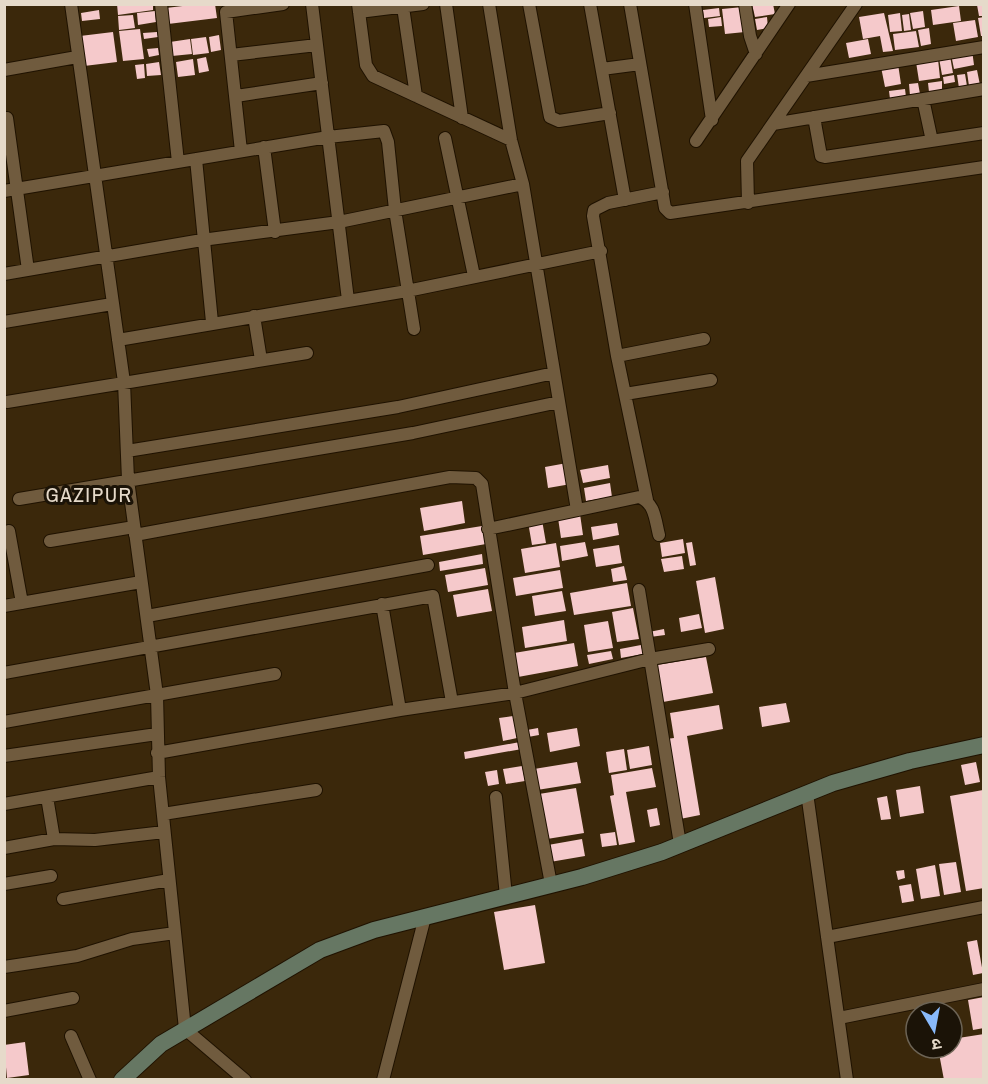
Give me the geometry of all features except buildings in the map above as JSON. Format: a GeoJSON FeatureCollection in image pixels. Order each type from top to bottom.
{"type":"FeatureCollection","features":[{"type":"Feature","properties":{"kind":"street"},"geometry":{"type":"LineString","coordinates":[[71,4],[104,256],[124,382],[128,480],[157,695],[159,777],[185,1029],[245,1080]]}},
{"type":"Feature","properties":{"kind":"street"},"geometry":{"type":"LineString","coordinates":[[161,4],[178,162]]}},
{"type":"Feature","properties":{"kind":"street"},"geometry":{"type":"LineString","coordinates":[[241,151],[226,12],[283,4]]}},
{"type":"Feature","properties":{"kind":"street"},"geometry":{"type":"LineString","coordinates":[[312,4],[348,300]]}},
{"type":"Feature","properties":{"kind":"street"},"geometry":{"type":"LineString","coordinates":[[423,4],[358,8],[366,65],[373,76],[511,140]]}},
{"type":"Feature","properties":{"kind":"street"},"geometry":{"type":"LineString","coordinates":[[447,4],[462,118]]}},
{"type":"Feature","properties":{"kind":"street"},"geometry":{"type":"LineString","coordinates":[[489,4],[511,140],[523,184],[577,510]]}},
{"type":"Feature","properties":{"kind":"street"},"geometry":{"type":"LineString","coordinates":[[529,4],[550,117],[559,121],[610,113]]}},
{"type":"Feature","properties":{"kind":"street"},"geometry":{"type":"LineString","coordinates":[[590,4],[625,200]]}},
{"type":"Feature","properties":{"kind":"street"},"geometry":{"type":"LineString","coordinates":[[630,4],[665,208],[670,213],[984,167]]}},
{"type":"Feature","properties":{"kind":"street"},"geometry":{"type":"LineString","coordinates":[[694,4],[712,120]]}},
{"type":"Feature","properties":{"kind":"street"},"geometry":{"type":"LineString","coordinates":[[745,4],[750,36],[756,54]]}},
{"type":"Feature","properties":{"kind":"street"},"geometry":{"type":"LineString","coordinates":[[696,141],[789,4]]}},
{"type":"Feature","properties":{"kind":"street"},"geometry":{"type":"LineString","coordinates":[[748,203],[747,161],[856,4]]}},
{"type":"Feature","properties":{"kind":"street"},"geometry":{"type":"LineString","coordinates":[[403,7],[416,96]]}},
{"type":"Feature","properties":{"kind":"street"},"geometry":{"type":"LineString","coordinates":[[231,55],[317,45]]}},
{"type":"Feature","properties":{"kind":"street"},"geometry":{"type":"LineString","coordinates":[[806,76],[984,47]]}},
{"type":"Feature","properties":{"kind":"street"},"geometry":{"type":"LineString","coordinates":[[4,70],[77,57]]}},
{"type":"Feature","properties":{"kind":"street"},"geometry":{"type":"LineString","coordinates":[[602,69],[640,63]]}},
{"type":"Feature","properties":{"kind":"street"},"geometry":{"type":"LineString","coordinates":[[236,96],[322,83]]}},
{"type":"Feature","properties":{"kind":"street"},"geometry":{"type":"LineString","coordinates":[[773,124],[984,89]]}},
{"type":"Feature","properties":{"kind":"street"},"geometry":{"type":"LineString","coordinates":[[923,99],[932,141]]}},
{"type":"Feature","properties":{"kind":"street"},"geometry":{"type":"LineString","coordinates":[[814,117],[820,156],[984,133]]}},
{"type":"Feature","properties":{"kind":"street"},"geometry":{"type":"LineString","coordinates":[[7,118],[28,270]]}},
{"type":"Feature","properties":{"kind":"street"},"geometry":{"type":"LineString","coordinates":[[4,191],[264,147],[384,131],[388,142],[395,210],[414,329]]}},
{"type":"Feature","properties":{"kind":"street"},"geometry":{"type":"LineString","coordinates":[[446,138],[474,276]]}},
{"type":"Feature","properties":{"kind":"street"},"geometry":{"type":"LineString","coordinates":[[264,147],[275,232]]}},
{"type":"Feature","properties":{"kind":"street"},"geometry":{"type":"LineString","coordinates":[[196,159],[202,240],[212,322]]}},
{"type":"Feature","properties":{"kind":"street"},"geometry":{"type":"LineString","coordinates":[[4,274],[202,240],[339,222],[523,184]]}},
{"type":"Feature","properties":{"kind":"street"},"geometry":{"type":"LineString","coordinates":[[659,535],[652,507],[647,500],[617,356],[601,251],[592,216],[594,210],[608,203],[663,192]]}},
{"type":"Feature","properties":{"kind":"street"},"geometry":{"type":"LineString","coordinates":[[118,340],[212,322],[407,291],[474,276],[536,267],[601,251]]}},
{"type":"Feature","properties":{"kind":"street"},"geometry":{"type":"LineString","coordinates":[[4,322],[112,304]]}},
{"type":"Feature","properties":{"kind":"street"},"geometry":{"type":"LineString","coordinates":[[254,316],[261,360]]}},
{"type":"Feature","properties":{"kind":"street"},"geometry":{"type":"LineString","coordinates":[[617,356],[704,339]]}},
{"type":"Feature","properties":{"kind":"street"},"geometry":{"type":"LineString","coordinates":[[7,402],[307,353]]}},
{"type":"Feature","properties":{"kind":"street"},"geometry":{"type":"LineString","coordinates":[[127,451],[398,407],[554,373]]}},
{"type":"Feature","properties":{"kind":"street"},"geometry":{"type":"LineString","coordinates":[[625,394],[711,380]]}},
{"type":"Feature","properties":{"kind":"street"},"geometry":{"type":"LineString","coordinates":[[19,499],[413,433],[559,402]]}},
{"type":"Feature","properties":{"kind":"street"},"geometry":{"type":"LineString","coordinates":[[50,541],[134,531],[450,477],[476,478],[482,484],[515,693],[551,884]]}},
{"type":"Feature","properties":{"kind":"street"},"geometry":{"type":"LineString","coordinates":[[488,529],[631,497],[647,500]]}},
{"type":"Feature","properties":{"kind":"street"},"geometry":{"type":"LineString","coordinates":[[9,531],[22,603]]}},
{"type":"Feature","properties":{"kind":"street"},"geometry":{"type":"LineString","coordinates":[[147,616],[428,565]]}},
{"type":"Feature","properties":{"kind":"street"},"geometry":{"type":"LineString","coordinates":[[4,606],[141,582]]}},
{"type":"Feature","properties":{"kind":"street"},"geometry":{"type":"LineString","coordinates":[[639,590],[680,844]]}},
{"type":"Feature","properties":{"kind":"street"},"geometry":{"type":"LineString","coordinates":[[4,673],[433,596],[452,702]]}},
{"type":"Feature","properties":{"kind":"street"},"geometry":{"type":"LineString","coordinates":[[382,604],[400,710]]}},
{"type":"Feature","properties":{"kind":"street"},"geometry":{"type":"LineString","coordinates":[[158,753],[400,710],[515,693],[650,659],[710,649]]}},
{"type":"Feature","properties":{"kind":"street"},"geometry":{"type":"LineString","coordinates":[[4,722],[275,674]]}},
{"type":"Feature","properties":{"kind":"street"},"geometry":{"type":"LineString","coordinates":[[4,756],[157,734]]}},
{"type":"Feature","properties":{"kind":"street"},"geometry":{"type":"LineString","coordinates":[[122,1080],[161,1044],[320,950],[374,930],[551,884],[680,844],[807,794],[910,760],[984,745]]}},
{"type":"Feature","properties":{"kind":"street"},"geometry":{"type":"LineString","coordinates":[[4,804],[159,777]]}},
{"type":"Feature","properties":{"kind":"street"},"geometry":{"type":"LineString","coordinates":[[163,814],[316,790]]}},
{"type":"Feature","properties":{"kind":"street"},"geometry":{"type":"LineString","coordinates":[[807,794],[847,1080]]}},
{"type":"Feature","properties":{"kind":"street"},"geometry":{"type":"LineString","coordinates":[[47,797],[54,839]]}},
{"type":"Feature","properties":{"kind":"street"},"geometry":{"type":"LineString","coordinates":[[496,797],[506,896]]}},
{"type":"Feature","properties":{"kind":"street"},"geometry":{"type":"LineString","coordinates":[[4,848],[54,839],[95,840],[164,832]]}},
{"type":"Feature","properties":{"kind":"street"},"geometry":{"type":"LineString","coordinates":[[4,884],[51,876]]}},
{"type":"Feature","properties":{"kind":"street"},"geometry":{"type":"LineString","coordinates":[[63,899],[169,880]]}},
{"type":"Feature","properties":{"kind":"street"},"geometry":{"type":"LineString","coordinates":[[827,937],[984,907]]}},
{"type":"Feature","properties":{"kind":"street"},"geometry":{"type":"LineString","coordinates":[[382,1080],[425,917]]}},
{"type":"Feature","properties":{"kind":"street"},"geometry":{"type":"LineString","coordinates":[[4,967],[77,956],[132,939],[175,933]]}},
{"type":"Feature","properties":{"kind":"street"},"geometry":{"type":"LineString","coordinates":[[838,1018],[984,988]]}},
{"type":"Feature","properties":{"kind":"street"},"geometry":{"type":"LineString","coordinates":[[4,1011],[73,998]]}},
{"type":"Feature","properties":{"kind":"street"},"geometry":{"type":"LineString","coordinates":[[71,1036],[90,1080]]}},
{"type":"Feature","properties":{"kind":"district","name":"GAZIPUR"},"geometry":{"type":"Point","coordinates":[89,494]}}]}
